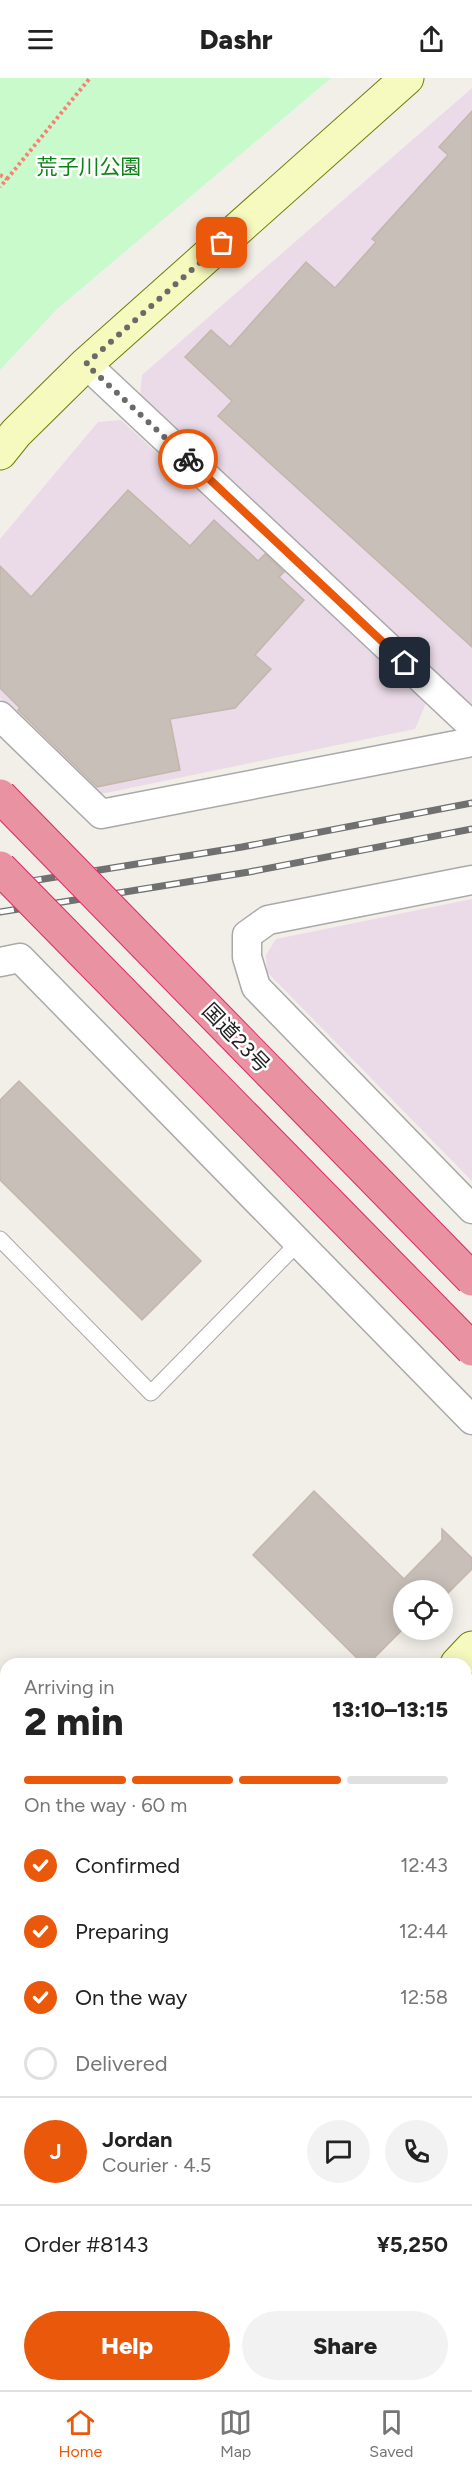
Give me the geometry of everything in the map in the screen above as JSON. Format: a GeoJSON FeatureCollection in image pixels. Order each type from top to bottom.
{"type":"FeatureCollection","features":[{"type":"Feature","properties":{"kind":"highway","name":"国道23号"},"geometry":{"type":"LineString","coordinates":[[0,796],[472,1279]]}},
{"type":"Feature","properties":{"kind":"highway"},"geometry":{"type":"LineString","coordinates":[[0,868],[472,1349]]}},
{"type":"Feature","properties":{"kind":"street"},"geometry":{"type":"LineString","coordinates":[[0,453],[16,433],[86,364],[407,78]]}},
{"type":"Feature","properties":{"kind":"street"},"geometry":{"type":"LineString","coordinates":[[86,364],[472,726]]}},
{"type":"Feature","properties":{"kind":"street"},"geometry":{"type":"LineString","coordinates":[[0,716],[101,814],[472,742]]}},
{"type":"Feature","properties":{"kind":"street"},"geometry":{"type":"LineString","coordinates":[[472,880],[268,920],[247,935],[247,957],[256,987],[472,1209]]}},
{"type":"Feature","properties":{"kind":"street"},"geometry":{"type":"LineString","coordinates":[[0,962],[20,958],[472,1420]]}},
{"type":"Feature","properties":{"kind":"lane"},"geometry":{"type":"LineString","coordinates":[[0,1239],[151,1393],[298,1243]]}},
{"type":"Feature","properties":{"kind":"path"},"geometry":{"type":"LineString","coordinates":[[0,187],[90,78]]}},
{"type":"Feature","properties":{"kind":"path"},"geometry":{"type":"LineString","coordinates":[[0,175],[7,179]]}},
{"type":"Feature","properties":{"kind":"shaded area"},"geometry":{"type":"Polygon","coordinates":[[[472,88],[472,709],[140,396],[142,375],[472,88]]]}},
{"type":"Feature","properties":{"kind":"shaded area"},"geometry":{"type":"Polygon","coordinates":[[[121,420],[427,701],[415,729],[96,795],[0,698],[0,539],[98,422],[121,420]]]}},
{"type":"Feature","properties":{"kind":"shaded area"},"geometry":{"type":"Polygon","coordinates":[[[472,899],[472,1181],[267,972],[266,955],[276,939],[472,899]]]}},
{"type":"Feature","properties":{"kind":"green space","name":"荒子川公園"},"geometry":{"type":"Polygon","coordinates":[[[0,78],[331,78],[57,309],[0,370],[0,78]]]}},
{"type":"Feature","properties":{"kind":"building"},"geometry":{"type":"Polygon","coordinates":[[[472,111],[472,647],[218,416],[232,401],[185,357],[211,330],[230,347],[306,262],[335,288],[376,242],[372,239],[448,155],[439,147],[472,111]]]}},
{"type":"Feature","properties":{"kind":"building"},"geometry":{"type":"Polygon","coordinates":[[[128,490],[190,546],[214,520],[258,561],[265,554],[284,572],[279,577],[304,600],[255,655],[271,669],[235,708],[170,719],[180,770],[97,787],[18,710],[20,708],[0,688],[0,566],[31,597],[128,490]]]}},
{"type":"Feature","properties":{"kind":"building"},"geometry":{"type":"Polygon","coordinates":[[[19,1081],[201,1261],[142,1320],[0,1180],[0,1100],[19,1081]]]}},
{"type":"Feature","properties":{"kind":"building"},"geometry":{"type":"Polygon","coordinates":[[[314,1491],[404,1579],[442,1540],[442,1529],[472,1558],[472,1569],[453,1588],[453,1580],[393,1580],[393,1639],[374,1658],[357,1658],[253,1555],[314,1491]]]}},
{"type":"Feature","properties":{"kind":"railway"},"geometry":{"type":"LineString","coordinates":[[0,886],[242,847],[472,803]]}},
{"type":"Feature","properties":{"kind":"railway"},"geometry":{"type":"LineString","coordinates":[[0,912],[249,872],[472,829]]}},
{"type":"Feature","properties":{"kind":"way so far"},"geometry":{"type":"LineString","coordinates":[[188,459],[86,364],[222,243]]}},
{"type":"Feature","properties":{"kind":"route"},"geometry":{"type":"LineString","coordinates":[[188,459],[405,663]]}}]}
